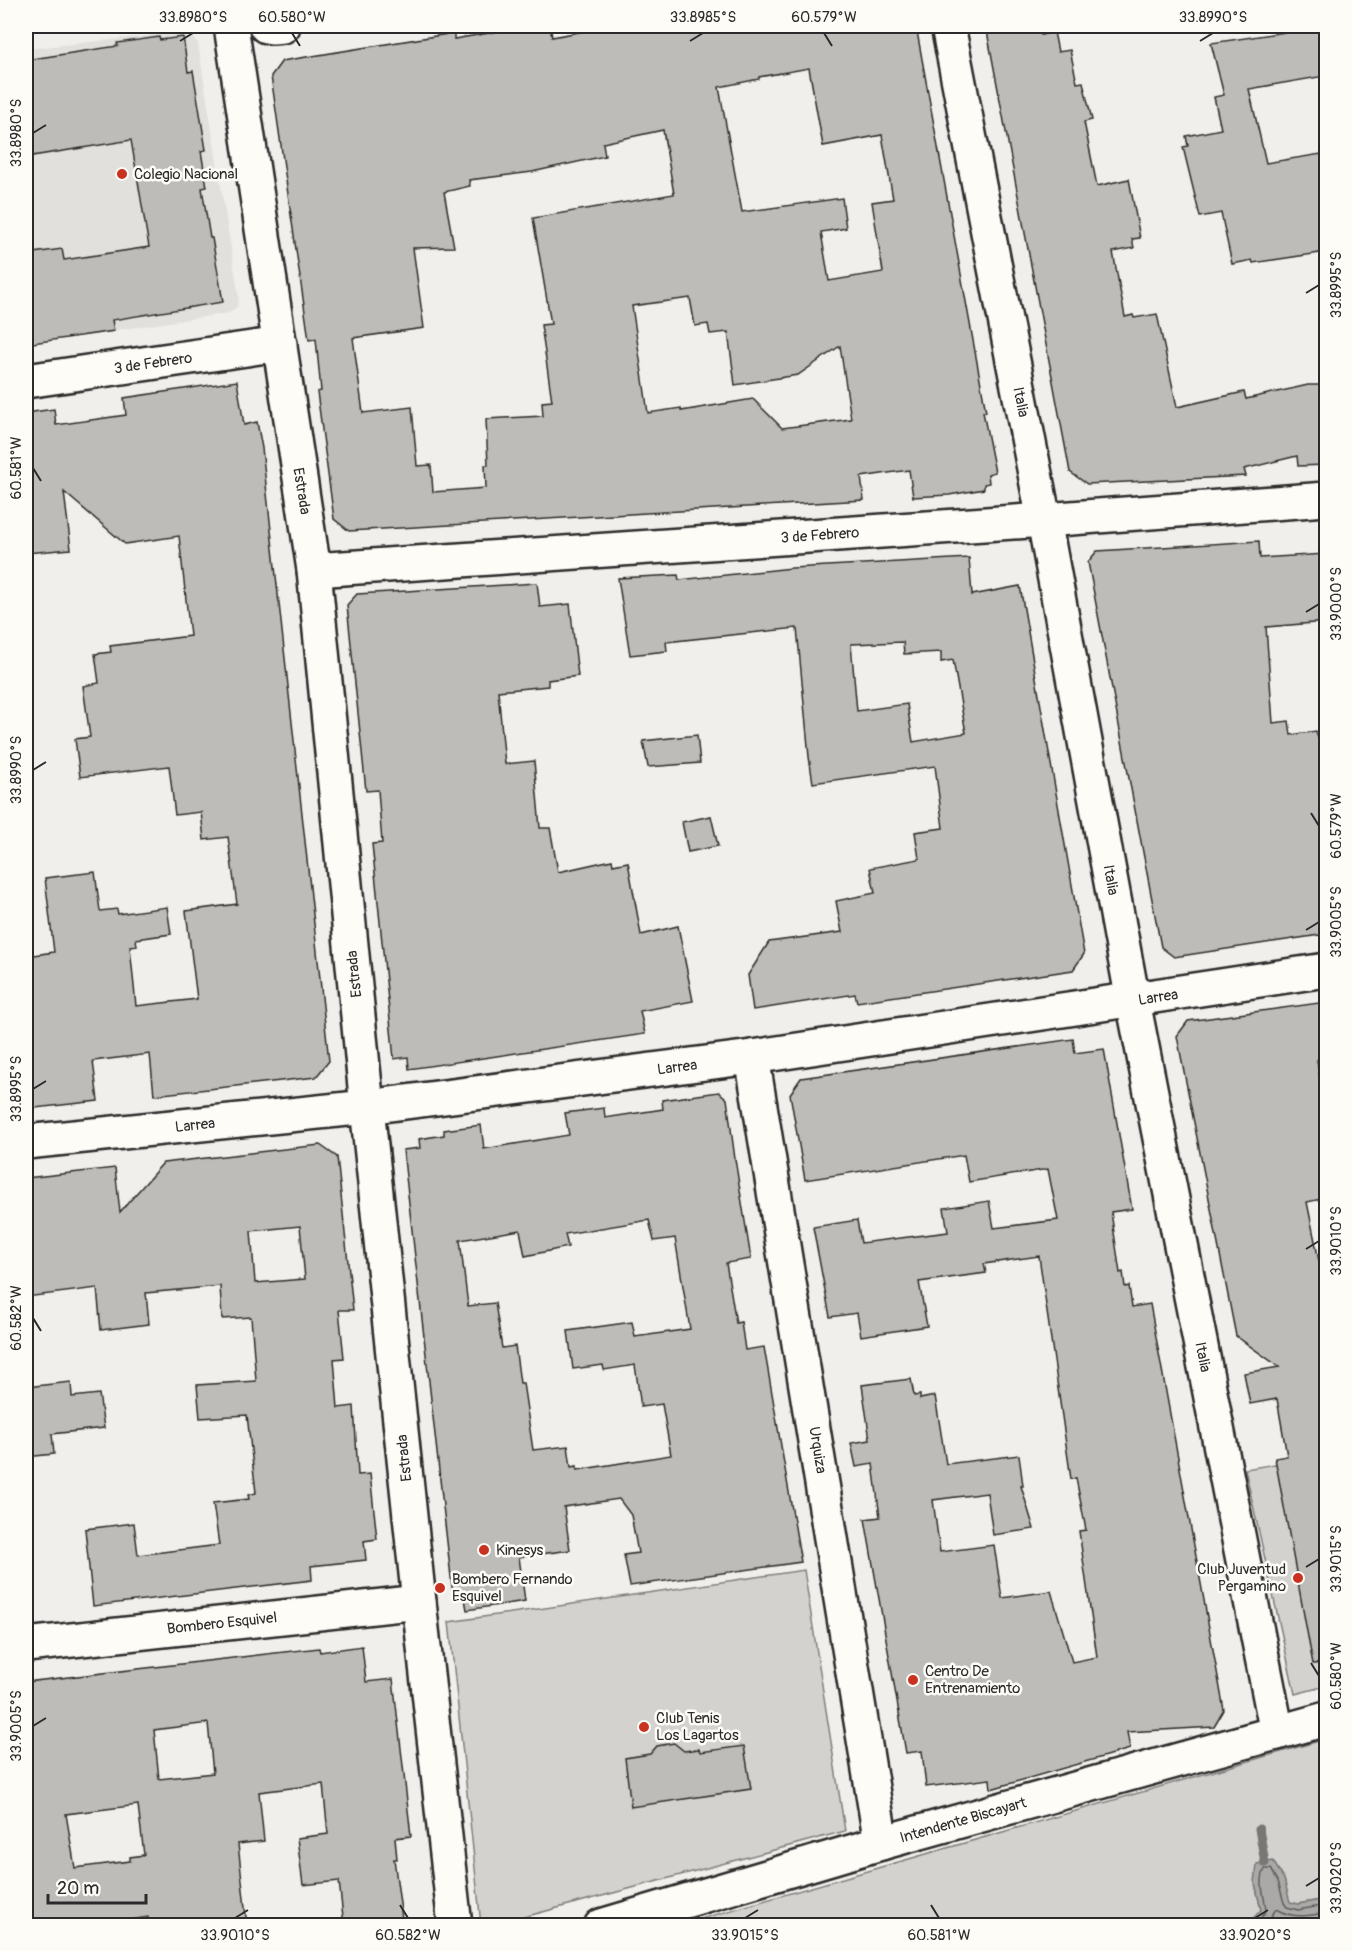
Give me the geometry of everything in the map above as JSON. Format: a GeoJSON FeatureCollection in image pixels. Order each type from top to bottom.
{"type":"FeatureCollection","features":[{"type":"Feature","properties":{"kind":"street","name":"Estrada"},"geometry":{"type":"LineString","coordinates":[[231,26],[314,570],[418,1602],[455,1926]]}},
{"type":"Feature","properties":{"kind":"street"},"geometry":{"type":"LineString","coordinates":[[266,26],[283,26]]}},
{"type":"Feature","properties":{"kind":"street","name":"Italia"},"geometry":{"type":"LineString","coordinates":[[948,26],[1044,520],[1133,1001],[1277,1733]]}},
{"type":"Feature","properties":{"kind":"street","name":"3 de Febrero"},"geometry":{"type":"LineString","coordinates":[[26,381],[280,344]]}},
{"type":"Feature","properties":{"kind":"street","name":"3 de Febrero"},"geometry":{"type":"LineString","coordinates":[[314,570],[1326,499]]}},
{"type":"Feature","properties":{"kind":"street","name":"Larrea"},"geometry":{"type":"LineString","coordinates":[[26,1142],[367,1107],[752,1058],[1326,970]]}},
{"type":"Feature","properties":{"kind":"street","name":"Urquiza"},"geometry":{"type":"LineString","coordinates":[[752,1058],[882,1843]]}},
{"type":"Feature","properties":{"kind":"street","name":"Bombero Esquivel"},"geometry":{"type":"LineString","coordinates":[[26,1645],[418,1602]]}},
{"type":"Feature","properties":{"kind":"street","name":"Intendente Biscayart"},"geometry":{"type":"LineString","coordinates":[[601,1926],[882,1843],[1326,1719]]}},
{"type":"Feature","properties":{"kind":"shaded area","name":"Colegio Nacional"},"geometry":{"type":"Polygon","coordinates":[[[181,32],[192,35],[198,44],[239,298],[237,307],[229,313],[26,344],[26,49],[181,32]]]}},
{"type":"Feature","properties":{"kind":"shaded area","name":"Club Juventud Pergamino"},"geometry":{"type":"Polygon","coordinates":[[[1326,1456],[1326,1686],[1295,1694],[1245,1469],[1326,1456]]]}},
{"type":"Feature","properties":{"kind":"shaded area","name":"Club Tenis Los Lagartos"},"geometry":{"type":"Polygon","coordinates":[[[804,1570],[845,1831],[494,1925],[481,1925],[449,1622],[804,1570]]]}},
{"type":"Feature","properties":{"kind":"shaded area"},"geometry":{"type":"Polygon","coordinates":[[[1326,1739],[1326,1899],[1298,1904],[1289,1902],[1284,1879],[1255,1883],[1261,1910],[1251,1921],[1236,1925],[676,1926],[1326,1739]]]}},
{"type":"Feature","properties":{"kind":"water"},"geometry":{"type":"Polygon","coordinates":[[[1273,1861],[1284,1879],[1290,1902],[1298,1904],[1326,1899],[1326,1925],[1236,1925],[1251,1921],[1261,1910],[1255,1883],[1257,1864],[1273,1861]]]}},
{"type":"Feature","properties":{"kind":"building"},"geometry":{"type":"Polygon","coordinates":[[[531,26],[550,26],[552,37],[611,26],[916,26],[995,472],[988,474],[989,483],[984,484],[984,489],[949,495],[913,497],[909,470],[861,477],[864,500],[349,531],[334,519],[317,392],[321,391],[316,339],[309,340],[271,76],[282,61],[454,33],[454,39],[531,26]],[[809,68],[719,87],[742,212],[842,198],[846,228],[821,232],[829,281],[883,272],[872,202],[893,199],[882,135],[823,146],[809,68]],[[663,130],[603,143],[605,156],[532,172],[469,180],[470,186],[444,192],[454,247],[413,248],[424,328],[353,338],[363,413],[412,407],[417,466],[431,465],[433,492],[486,488],[485,465],[488,465],[486,419],[543,416],[542,402],[552,401],[541,325],[551,324],[533,218],[674,194],[663,130]],[[690,298],[632,306],[648,413],[681,408],[681,411],[753,399],[782,428],[851,419],[840,346],[798,375],[735,385],[728,332],[710,334],[708,324],[695,326],[690,298]]]}},
{"type":"Feature","properties":{"kind":"building"},"geometry":{"type":"Polygon","coordinates":[[[986,26],[1040,26],[1041,35],[1054,32],[1058,52],[1070,50],[1077,83],[1083,82],[1092,120],[1084,122],[1097,186],[1129,179],[1140,238],[1132,239],[1134,248],[1113,252],[1125,317],[1133,315],[1134,318],[1157,314],[1177,407],[1244,392],[1246,399],[1308,385],[1326,385],[1326,465],[1298,466],[1297,456],[1244,469],[1246,476],[1087,484],[1070,472],[986,26]]]}},
{"type":"Feature","properties":{"kind":"building"},"geometry":{"type":"Polygon","coordinates":[[[1326,26],[1326,52],[1322,53],[1325,76],[1249,89],[1266,163],[1321,154],[1324,171],[1326,171],[1326,252],[1232,264],[1221,213],[1200,217],[1183,147],[1188,146],[1186,136],[1221,129],[1214,97],[1224,95],[1211,43],[1326,26]]]}},
{"type":"Feature","properties":{"kind":"building","name":"Colegio Nacional"},"geometry":{"type":"Polygon","coordinates":[[[159,37],[160,40],[183,37],[188,72],[193,71],[206,150],[201,151],[207,187],[202,188],[223,302],[112,320],[114,331],[26,344],[26,254],[62,249],[64,260],[149,247],[131,140],[26,157],[26,60],[118,46],[117,43],[159,37]]]}},
{"type":"Feature","properties":{"kind":"building"},"geometry":{"type":"Polygon","coordinates":[[[237,381],[244,425],[257,422],[262,448],[329,1061],[316,1077],[154,1095],[150,1054],[93,1061],[98,1101],[26,1109],[26,1011],[31,1011],[27,956],[54,952],[45,878],[95,872],[100,911],[117,909],[118,914],[167,907],[171,934],[136,939],[137,946],[130,947],[136,1006],[197,999],[186,911],[237,904],[228,837],[204,840],[201,812],[175,815],[169,766],[80,777],[75,739],[90,737],[83,686],[99,683],[95,654],[111,652],[110,646],[190,636],[179,536],[125,544],[64,492],[71,549],[26,553],[26,413],[54,409],[56,425],[126,415],[124,398],[237,381]]]}},
{"type":"Feature","properties":{"kind":"building"},"geometry":{"type":"Polygon","coordinates":[[[1259,541],[1260,558],[1326,554],[1326,622],[1266,627],[1273,723],[1289,721],[1291,735],[1316,731],[1318,738],[1326,737],[1326,934],[1174,957],[1161,947],[1088,562],[1097,551],[1259,541]]]}},
{"type":"Feature","properties":{"kind":"building"},"geometry":{"type":"Polygon","coordinates":[[[969,558],[972,595],[1020,586],[1084,954],[1073,970],[857,1002],[855,994],[753,1010],[748,975],[769,942],[842,932],[836,901],[875,893],[870,868],[919,859],[915,832],[943,828],[935,766],[813,783],[797,628],[666,642],[667,651],[630,655],[618,578],[678,575],[679,580],[792,568],[969,558]],[[903,642],[851,644],[857,711],[907,704],[913,742],[966,733],[953,660],[941,662],[941,652],[904,654],[903,642]]]}},
{"type":"Feature","properties":{"kind":"building"},"geometry":{"type":"Polygon","coordinates":[[[537,583],[540,607],[570,604],[578,676],[548,680],[548,686],[498,691],[505,764],[534,761],[540,828],[550,828],[558,872],[612,860],[613,865],[628,862],[641,935],[678,926],[693,1001],[640,1011],[645,1034],[409,1069],[408,1057],[394,1059],[372,844],[382,843],[378,790],[366,791],[347,605],[357,594],[537,583]]]}},
{"type":"Feature","properties":{"kind":"building"},"geometry":{"type":"Polygon","coordinates":[[[697,735],[700,763],[648,767],[643,741],[697,735]]]}},
{"type":"Feature","properties":{"kind":"building"},"geometry":{"type":"Polygon","coordinates":[[[711,816],[718,846],[688,852],[682,822],[711,816]]]}},
{"type":"Feature","properties":{"kind":"building"},"geometry":{"type":"Polygon","coordinates":[[[1326,1002],[1326,1059],[1317,1060],[1326,1122],[1326,1198],[1307,1202],[1319,1261],[1326,1260],[1326,1663],[1313,1664],[1275,1458],[1287,1456],[1277,1399],[1250,1404],[1244,1373],[1279,1367],[1236,1336],[1177,1036],[1188,1021],[1326,1002]]]}},
{"type":"Feature","properties":{"kind":"building"},"geometry":{"type":"Polygon","coordinates":[[[1073,1039],[1075,1053],[1104,1049],[1132,1209],[1111,1212],[1120,1273],[1123,1272],[1125,1287],[1129,1286],[1132,1307],[1150,1304],[1224,1710],[1214,1727],[1127,1732],[1130,1749],[991,1789],[990,1779],[926,1787],[922,1751],[906,1753],[865,1519],[880,1517],[873,1464],[856,1467],[851,1443],[870,1440],[862,1385],[911,1379],[914,1396],[920,1395],[920,1399],[935,1396],[946,1464],[1019,1455],[1023,1486],[1021,1486],[1034,1529],[993,1535],[987,1493],[933,1500],[940,1552],[994,1545],[1002,1598],[1051,1591],[1072,1662],[1097,1657],[1079,1531],[1086,1530],[1076,1478],[1071,1479],[1039,1256],[984,1264],[986,1273],[919,1282],[927,1326],[861,1336],[857,1313],[830,1317],[813,1227],[857,1220],[861,1243],[948,1232],[944,1208],[989,1201],[994,1228],[1058,1220],[1048,1169],[969,1182],[964,1155],[805,1180],[790,1094],[801,1078],[1073,1039]]]}},
{"type":"Feature","properties":{"kind":"building"},"geometry":{"type":"Polygon","coordinates":[[[719,1092],[727,1099],[751,1259],[726,1263],[736,1323],[741,1322],[745,1350],[764,1347],[801,1562],[630,1586],[624,1555],[638,1553],[631,1515],[619,1499],[564,1507],[570,1550],[519,1557],[525,1601],[467,1610],[464,1593],[453,1595],[403,1150],[420,1148],[419,1139],[444,1135],[444,1130],[481,1125],[484,1149],[569,1135],[565,1113],[604,1108],[605,1118],[663,1109],[662,1100],[719,1092]],[[649,1220],[565,1234],[568,1247],[525,1256],[520,1230],[460,1240],[468,1306],[495,1303],[502,1348],[515,1346],[533,1450],[568,1446],[571,1467],[577,1466],[577,1470],[671,1455],[662,1404],[641,1407],[635,1365],[604,1370],[603,1365],[573,1369],[568,1331],[632,1322],[635,1337],[690,1329],[675,1238],[654,1241],[649,1220]]]}},
{"type":"Feature","properties":{"kind":"building"},"geometry":{"type":"Polygon","coordinates":[[[320,1145],[337,1157],[353,1310],[339,1310],[344,1358],[334,1359],[338,1408],[354,1406],[358,1475],[370,1474],[377,1539],[364,1541],[366,1560],[311,1566],[312,1580],[93,1606],[85,1529],[134,1523],[138,1555],[219,1545],[213,1503],[249,1499],[248,1495],[256,1493],[247,1415],[200,1418],[197,1385],[256,1381],[251,1317],[222,1319],[220,1286],[146,1293],[149,1324],[101,1330],[97,1288],[26,1297],[26,1178],[115,1168],[120,1212],[163,1163],[320,1145]],[[300,1226],[251,1231],[255,1283],[305,1279],[300,1226]]]}},
{"type":"Feature","properties":{"kind":"building"},"geometry":{"type":"Polygon","coordinates":[[[71,1382],[72,1397],[99,1394],[104,1428],[52,1434],[54,1454],[26,1457],[26,1387],[71,1382]]]}},
{"type":"Feature","properties":{"kind":"building"},"geometry":{"type":"Polygon","coordinates":[[[362,1646],[366,1682],[393,1679],[411,1836],[395,1838],[397,1859],[394,1859],[403,1926],[344,1926],[339,1881],[303,1885],[297,1838],[328,1834],[323,1784],[259,1792],[264,1841],[238,1844],[247,1926],[149,1926],[148,1917],[93,1926],[26,1926],[26,1682],[319,1648],[320,1652],[362,1646]],[[208,1723],[154,1730],[159,1779],[213,1773],[208,1723]],[[138,1805],[66,1814],[75,1868],[130,1861],[130,1857],[144,1855],[138,1805]]]}},
{"type":"Feature","properties":{"kind":"building"},"geometry":{"type":"Polygon","coordinates":[[[674,1743],[684,1751],[699,1749],[700,1752],[744,1746],[751,1789],[631,1807],[625,1758],[650,1754],[657,1746],[674,1743]]]}},
{"type":"Feature","properties":{"kind":"waterway"},"geometry":{"type":"LineString","coordinates":[[1259,1829],[1265,1863]]}},
{"type":"Feature","properties":{"kind":"place","name":"Colegio Nacional"},"geometry":{"type":"Point","coordinates":[122,174]}},
{"type":"Feature","properties":{"kind":"place","name":"Kinesys"},"geometry":{"type":"Point","coordinates":[484,1550]}},
{"type":"Feature","properties":{"kind":"place","name":"Club Juventud Pergamino"},"geometry":{"type":"Point","coordinates":[1298,1578]}},
{"type":"Feature","properties":{"kind":"place","name":"Bombero Fernando Esquivel"},"geometry":{"type":"Point","coordinates":[440,1588]}},
{"type":"Feature","properties":{"kind":"place","name":"Centro De Entrenamiento"},"geometry":{"type":"Point","coordinates":[913,1680]}},
{"type":"Feature","properties":{"kind":"place","name":"Club Tenis Los Lagartos"},"geometry":{"type":"Point","coordinates":[644,1727]}}]}
